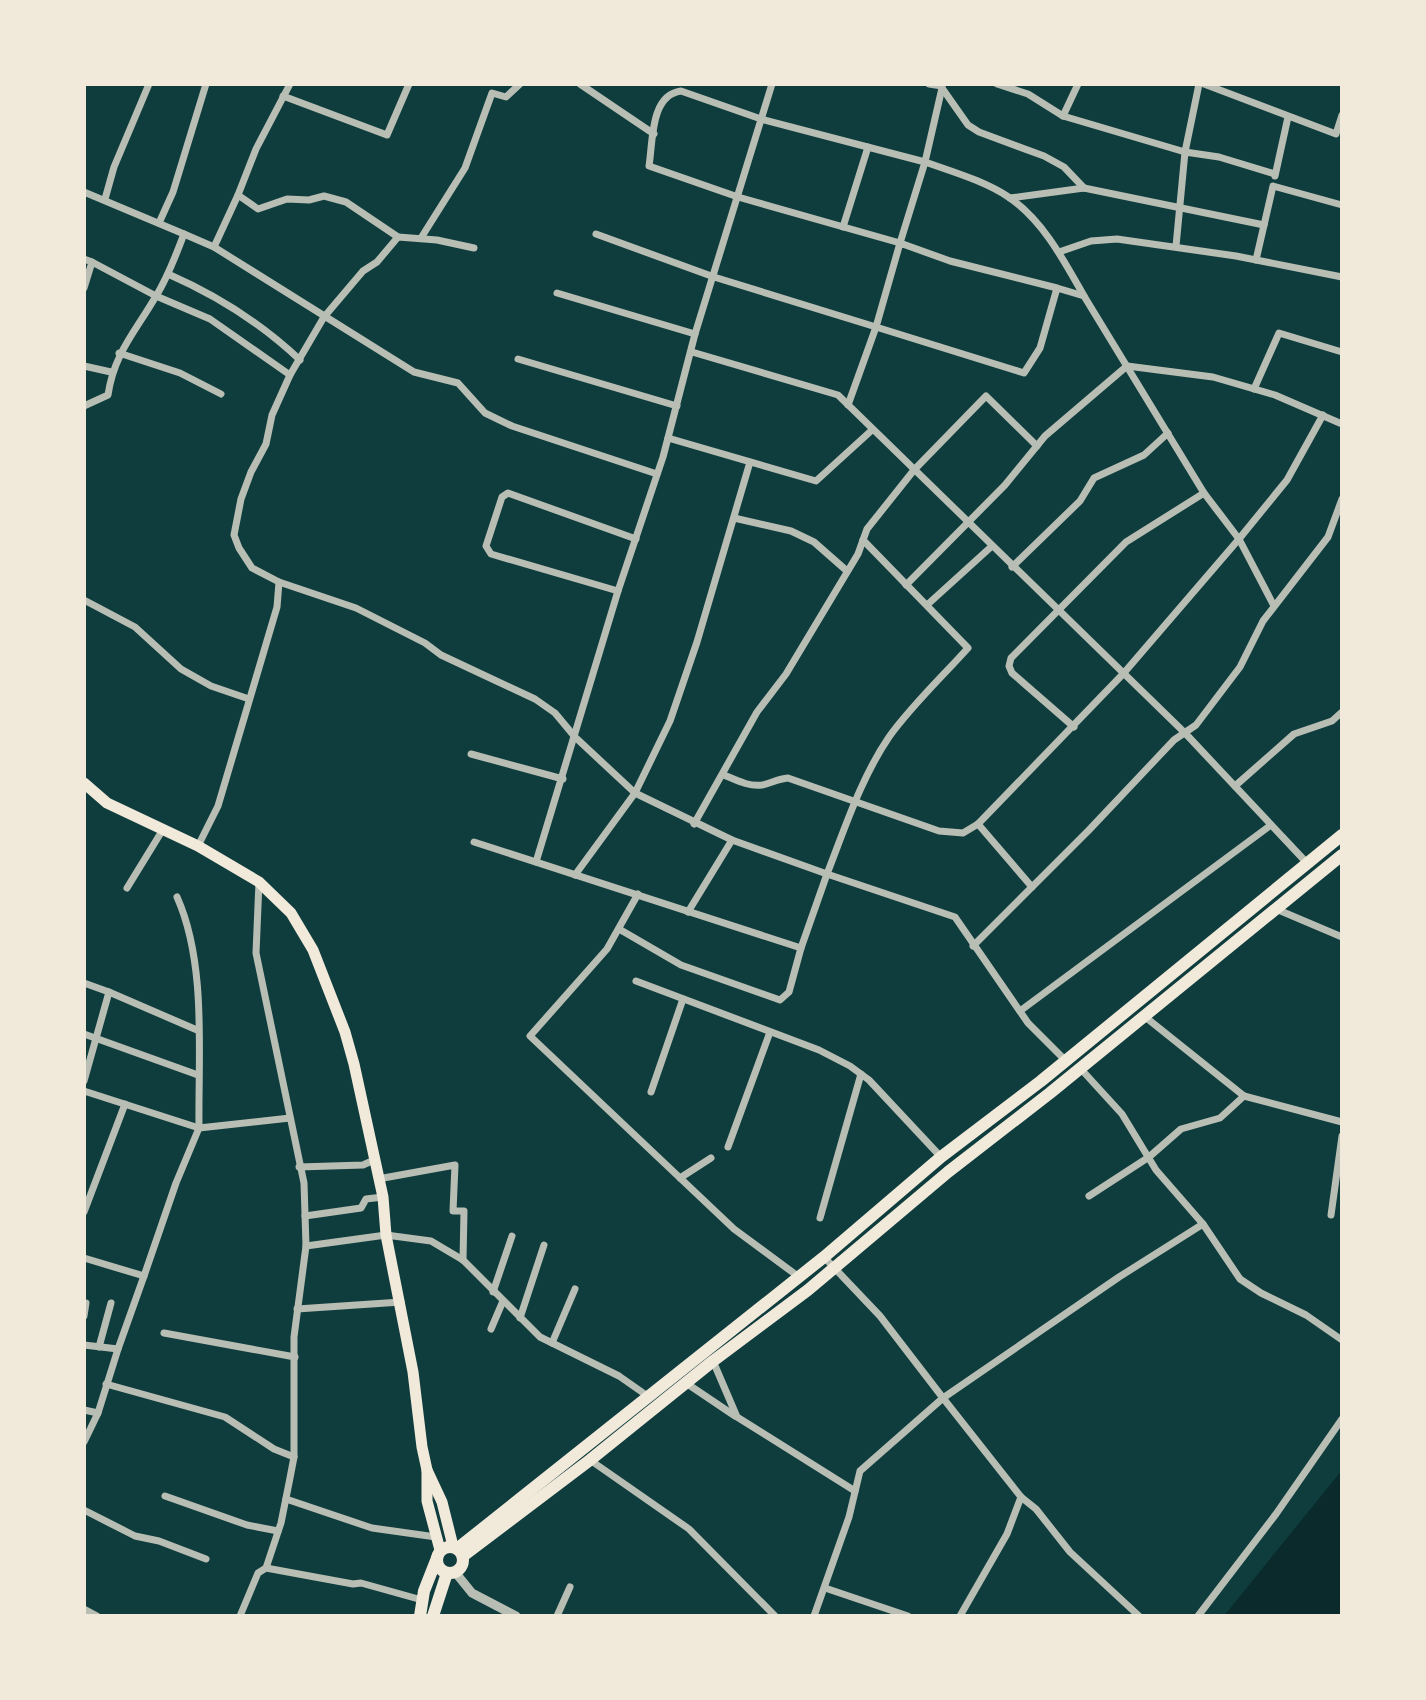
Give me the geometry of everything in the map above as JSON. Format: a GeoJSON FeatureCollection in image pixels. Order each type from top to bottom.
{"type":"FeatureCollection","features":[{"type":"Feature","properties":{"kind":"highway"},"geometry":{"type":"LineString","coordinates":[[451,1573],[438,1566],[450,1552],[824,1257],[941,1157],[1342,835]]}},
{"type":"Feature","properties":{"kind":"highway"},"geometry":{"type":"LineString","coordinates":[[420,1616],[422,1600],[450,1552],[590,1460],[833,1269],[948,1172],[1342,855]]}},
{"type":"Feature","properties":{"kind":"highway"},"geometry":{"type":"LineString","coordinates":[[433,1616],[451,1573],[463,1566],[450,1552]]}},
{"type":"Feature","properties":{"kind":"main road"},"geometry":{"type":"LineString","coordinates":[[84,783],[107,803],[198,846],[259,882],[291,913],[313,950],[354,1064],[383,1197],[386,1235],[401,1302],[427,1470],[427,1501],[436,1537],[450,1552]]}},
{"type":"Feature","properties":{"kind":"main road"},"geometry":{"type":"LineString","coordinates":[[427,1470],[442,1502],[450,1552]]}},
{"type":"Feature","properties":{"kind":"street"},"geometry":{"type":"LineString","coordinates":[[105,199],[114,167],[149,84]]}},
{"type":"Feature","properties":{"kind":"street"},"geometry":{"type":"LineString","coordinates":[[159,223],[173,192],[206,84]]}},
{"type":"Feature","properties":{"kind":"street"},"geometry":{"type":"LineString","coordinates":[[214,247],[256,149],[290,84]]}},
{"type":"Feature","properties":{"kind":"street"},"geometry":{"type":"LineString","coordinates":[[283,96],[387,135],[409,84]]}},
{"type":"Feature","properties":{"kind":"street"},"geometry":{"type":"LineString","coordinates":[[421,238],[465,168],[492,93],[506,97],[520,84]]}},
{"type":"Feature","properties":{"kind":"street"},"geometry":{"type":"LineString","coordinates":[[580,84],[654,134]]}},
{"type":"Feature","properties":{"kind":"street"},"geometry":{"type":"LineString","coordinates":[[536,862],[668,438],[695,334],[772,84]]}},
{"type":"Feature","properties":{"kind":"street"},"geometry":{"type":"LineString","coordinates":[[929,84],[942,86],[968,125],[1044,156],[1064,167],[1084,188]]}},
{"type":"Feature","properties":{"kind":"street"},"geometry":{"type":"LineString","coordinates":[[997,84],[1019,87],[1063,116],[1185,152],[1219,157],[1275,174]]}},
{"type":"Feature","properties":{"kind":"street"},"geometry":{"type":"LineString","coordinates":[[1063,116],[1078,84]]}},
{"type":"Feature","properties":{"kind":"street"},"geometry":{"type":"LineString","coordinates":[[1176,246],[1185,152],[1202,84],[1339,135],[1342,115]]}},
{"type":"Feature","properties":{"kind":"street"},"geometry":{"type":"LineString","coordinates":[[848,405],[876,327],[925,162],[942,86]]}},
{"type":"Feature","properties":{"kind":"street"},"geometry":{"type":"LineString","coordinates":[[1084,296],[950,261],[900,243],[738,197],[649,166],[657,111],[662,99],[670,92],[681,91],[761,119],[925,162],[972,179],[1010,198],[1037,223],[1059,252],[1204,493],[1239,539],[1274,606]]}},
{"type":"Feature","properties":{"kind":"street"},"geometry":{"type":"LineString","coordinates":[[1256,260],[1288,117]]}},
{"type":"Feature","properties":{"kind":"street"},"geometry":{"type":"LineString","coordinates":[[843,227],[868,147]]}},
{"type":"Feature","properties":{"kind":"street"},"geometry":{"type":"LineString","coordinates":[[1273,186],[1342,205]]}},
{"type":"Feature","properties":{"kind":"street"},"geometry":{"type":"LineString","coordinates":[[1010,198],[1084,188],[1264,225]]}},
{"type":"Feature","properties":{"kind":"street"},"geometry":{"type":"LineString","coordinates":[[84,192],[214,247],[414,372],[458,383],[485,413],[512,426],[657,474]]}},
{"type":"Feature","properties":{"kind":"street"},"geometry":{"type":"LineString","coordinates":[[238,195],[258,209],[287,199],[309,200],[324,196],[346,202],[398,237],[474,248]]}},
{"type":"Feature","properties":{"kind":"street"},"geometry":{"type":"LineString","coordinates":[[84,406],[108,395],[111,372],[119,353],[156,296],[184,234]]}},
{"type":"Feature","properties":{"kind":"street"},"geometry":{"type":"LineString","coordinates":[[596,234],[714,277],[1024,373],[1040,348],[1057,288]]}},
{"type":"Feature","properties":{"kind":"street"},"geometry":{"type":"LineString","coordinates":[[398,237],[377,262],[363,271],[324,317],[290,375],[272,415],[266,444],[241,499],[234,535],[252,568],[279,582],[356,608],[425,643],[441,655],[535,699],[555,713],[575,737],[635,793],[694,824],[827,874],[955,917],[1043,1041],[1065,1060]]}},
{"type":"Feature","properties":{"kind":"street"},"geometry":{"type":"LineString","coordinates":[[1059,252],[1091,241],[1117,239],[1176,246],[1342,277]]}},
{"type":"Feature","properties":{"kind":"street"},"geometry":{"type":"LineString","coordinates":[[84,288],[88,260],[156,296],[210,319],[290,375]]}},
{"type":"Feature","properties":{"kind":"street"},"geometry":{"type":"LineString","coordinates":[[168,274],[228,303],[247,320],[278,339],[300,360]]}},
{"type":"Feature","properties":{"kind":"street"},"geometry":{"type":"LineString","coordinates":[[557,293],[695,334]]}},
{"type":"Feature","properties":{"kind":"street"},"geometry":{"type":"LineString","coordinates":[[1254,389],[1279,333],[1342,352]]}},
{"type":"Feature","properties":{"kind":"street"},"geometry":{"type":"LineString","coordinates":[[692,352],[838,395],[1185,733],[1307,863]]}},
{"type":"Feature","properties":{"kind":"street"},"geometry":{"type":"LineString","coordinates":[[119,353],[180,373],[221,394]]}},
{"type":"Feature","properties":{"kind":"street"},"geometry":{"type":"LineString","coordinates":[[518,359],[677,406]]}},
{"type":"Feature","properties":{"kind":"street"},"geometry":{"type":"LineString","coordinates":[[84,366],[111,372]]}},
{"type":"Feature","properties":{"kind":"street"},"geometry":{"type":"LineString","coordinates":[[906,585],[969,522],[1045,436],[1127,366],[1213,377],[1254,389],[1342,424]]}},
{"type":"Feature","properties":{"kind":"street"},"geometry":{"type":"LineString","coordinates":[[694,824],[757,712],[786,674],[847,571],[867,529],[914,470],[986,396],[1037,446]]}},
{"type":"Feature","properties":{"kind":"street"},"geometry":{"type":"LineString","coordinates":[[724,775],[747,785],[758,786],[788,778],[939,831],[963,833],[978,824],[1123,674],[1239,539],[1287,480],[1323,415]]}},
{"type":"Feature","properties":{"kind":"street"},"geometry":{"type":"LineString","coordinates":[[668,438],[816,481],[872,430]]}},
{"type":"Feature","properties":{"kind":"street"},"geometry":{"type":"LineString","coordinates":[[1012,567],[1080,501],[1094,478],[1144,455],[1168,433]]}},
{"type":"Feature","properties":{"kind":"street"},"geometry":{"type":"LineString","coordinates":[[575,875],[635,793],[670,721],[697,642],[750,462]]}},
{"type":"Feature","properties":{"kind":"street"},"geometry":{"type":"LineString","coordinates":[[618,591],[491,554],[486,546],[502,497],[508,493],[636,539]]}},
{"type":"Feature","properties":{"kind":"street"},"geometry":{"type":"LineString","coordinates":[[1074,727],[1012,673],[1009,666],[1011,658],[1126,542],[1204,493]]}},
{"type":"Feature","properties":{"kind":"street"},"geometry":{"type":"LineString","coordinates":[[973,946],[1174,740],[1196,725],[1240,667],[1263,621],[1328,537],[1342,499]]}},
{"type":"Feature","properties":{"kind":"street"},"geometry":{"type":"LineString","coordinates":[[734,518],[791,531],[814,542],[847,571]]}},
{"type":"Feature","properties":{"kind":"street"},"geometry":{"type":"LineString","coordinates":[[619,929],[681,965],[780,1000],[789,992],[827,874],[856,803],[889,737],[968,648],[863,540]]}},
{"type":"Feature","properties":{"kind":"street"},"geometry":{"type":"LineString","coordinates":[[927,605],[992,546]]}},
{"type":"Feature","properties":{"kind":"street"},"geometry":{"type":"LineString","coordinates":[[198,846],[218,806],[277,607],[279,582]]}},
{"type":"Feature","properties":{"kind":"street"},"geometry":{"type":"LineString","coordinates":[[84,600],[135,627],[181,669],[211,686],[249,699]]}},
{"type":"Feature","properties":{"kind":"street"},"geometry":{"type":"LineString","coordinates":[[1235,786],[1294,734],[1332,721],[1342,712]]}},
{"type":"Feature","properties":{"kind":"street"},"geometry":{"type":"LineString","coordinates":[[471,754],[563,779]]}},
{"type":"Feature","properties":{"kind":"street"},"geometry":{"type":"LineString","coordinates":[[978,824],[1032,887]]}},
{"type":"Feature","properties":{"kind":"street"},"geometry":{"type":"LineString","coordinates":[[1020,1011],[1271,825]]}},
{"type":"Feature","properties":{"kind":"street"},"geometry":{"type":"LineString","coordinates":[[127,888],[162,831]]}},
{"type":"Feature","properties":{"kind":"street"},"geometry":{"type":"LineString","coordinates":[[688,912],[732,840]]}},
{"type":"Feature","properties":{"kind":"street"},"geometry":{"type":"LineString","coordinates":[[474,842],[801,948]]}},
{"type":"Feature","properties":{"kind":"street"},"geometry":{"type":"LineString","coordinates":[[240,1616],[258,1573],[266,1568],[278,1531],[294,1457],[297,1309],[306,1246],[304,1183],[256,953],[259,882]]}},
{"type":"Feature","properties":{"kind":"street"},"geometry":{"type":"LineString","coordinates":[[638,894],[607,949],[530,1036],[734,1229],[799,1277]]}},
{"type":"Feature","properties":{"kind":"street"},"geometry":{"type":"LineString","coordinates":[[84,1442],[98,1413],[176,1183],[199,1128],[197,983],[192,941],[177,897]]}},
{"type":"Feature","properties":{"kind":"street"},"geometry":{"type":"LineString","coordinates":[[1276,909],[1342,937]]}},
{"type":"Feature","properties":{"kind":"street"},"geometry":{"type":"LineString","coordinates":[[636,981],[819,1050],[861,1074],[941,1157]]}},
{"type":"Feature","properties":{"kind":"street"},"geometry":{"type":"LineString","coordinates":[[84,983],[197,1030]]}},
{"type":"Feature","properties":{"kind":"street"},"geometry":{"type":"LineString","coordinates":[[84,1081],[109,992]]}},
{"type":"Feature","properties":{"kind":"street"},"geometry":{"type":"LineString","coordinates":[[651,1092],[683,999]]}},
{"type":"Feature","properties":{"kind":"street"},"geometry":{"type":"LineString","coordinates":[[1144,1016],[1244,1096],[1342,1122]]}},
{"type":"Feature","properties":{"kind":"street"},"geometry":{"type":"LineString","coordinates":[[728,1147],[770,1032]]}},
{"type":"Feature","properties":{"kind":"street"},"geometry":{"type":"LineString","coordinates":[[84,1034],[198,1075]]}},
{"type":"Feature","properties":{"kind":"street"},"geometry":{"type":"LineString","coordinates":[[1080,1068],[1122,1114],[1156,1170],[1203,1224],[1240,1279],[1306,1315],[1342,1340]]}},
{"type":"Feature","properties":{"kind":"street"},"geometry":{"type":"LineString","coordinates":[[820,1218],[861,1074]]}},
{"type":"Feature","properties":{"kind":"street"},"geometry":{"type":"LineString","coordinates":[[84,1091],[199,1128],[290,1118]]}},
{"type":"Feature","properties":{"kind":"street"},"geometry":{"type":"LineString","coordinates":[[1089,1196],[1149,1157],[1181,1129],[1220,1118],[1244,1096]]}},
{"type":"Feature","properties":{"kind":"street"},"geometry":{"type":"LineString","coordinates":[[84,1212],[125,1104]]}},
{"type":"Feature","properties":{"kind":"street"},"geometry":{"type":"LineString","coordinates":[[1331,1215],[1342,1136]]}},
{"type":"Feature","properties":{"kind":"street"},"geometry":{"type":"LineString","coordinates":[[680,1178],[711,1158]]}},
{"type":"Feature","properties":{"kind":"street"},"geometry":{"type":"LineString","coordinates":[[299,1167],[363,1165],[374,1160]]}},
{"type":"Feature","properties":{"kind":"street"},"geometry":{"type":"LineString","coordinates":[[378,1179],[455,1165],[453,1211],[464,1211],[463,1260]]}},
{"type":"Feature","properties":{"kind":"street"},"geometry":{"type":"LineString","coordinates":[[305,1216],[361,1208],[366,1199],[383,1197]]}},
{"type":"Feature","properties":{"kind":"street"},"geometry":{"type":"LineString","coordinates":[[814,1616],[860,1471],[943,1398],[1119,1277],[1203,1224]]}},
{"type":"Feature","properties":{"kind":"street"},"geometry":{"type":"LineString","coordinates":[[306,1246],[386,1235],[431,1241],[463,1260],[540,1337],[619,1376],[649,1397]]}},
{"type":"Feature","properties":{"kind":"street"},"geometry":{"type":"LineString","coordinates":[[493,1292],[512,1236]]}},
{"type":"Feature","properties":{"kind":"street"},"geometry":{"type":"LineString","coordinates":[[520,1318],[544,1245]]}},
{"type":"Feature","properties":{"kind":"street"},"geometry":{"type":"LineString","coordinates":[[824,1257],[880,1316],[1021,1497],[1036,1509],[1070,1552],[1139,1616]]}},
{"type":"Feature","properties":{"kind":"street"},"geometry":{"type":"LineString","coordinates":[[84,1258],[144,1276]]}},
{"type":"Feature","properties":{"kind":"street"},"geometry":{"type":"LineString","coordinates":[[552,1343],[575,1289]]}},
{"type":"Feature","properties":{"kind":"street"},"geometry":{"type":"LineString","coordinates":[[491,1329],[503,1301]]}},
{"type":"Feature","properties":{"kind":"street"},"geometry":{"type":"LineString","coordinates":[[297,1309],[401,1302]]}},
{"type":"Feature","properties":{"kind":"street"},"geometry":{"type":"LineString","coordinates":[[84,1316],[86,1303]]}},
{"type":"Feature","properties":{"kind":"street"},"geometry":{"type":"LineString","coordinates":[[99,1347],[111,1303]]}},
{"type":"Feature","properties":{"kind":"street"},"geometry":{"type":"LineString","coordinates":[[164,1333],[295,1357]]}},
{"type":"Feature","properties":{"kind":"street"},"geometry":{"type":"LineString","coordinates":[[84,1345],[118,1349]]}},
{"type":"Feature","properties":{"kind":"street"},"geometry":{"type":"LineString","coordinates":[[713,1361],[737,1417]]}},
{"type":"Feature","properties":{"kind":"street"},"geometry":{"type":"LineString","coordinates":[[686,1383],[855,1491]]}},
{"type":"Feature","properties":{"kind":"street"},"geometry":{"type":"LineString","coordinates":[[106,1384],[225,1417],[274,1449],[294,1457]]}},
{"type":"Feature","properties":{"kind":"street"},"geometry":{"type":"LineString","coordinates":[[84,1410],[98,1413]]}},
{"type":"Feature","properties":{"kind":"street"},"geometry":{"type":"LineString","coordinates":[[1198,1616],[1276,1514],[1342,1419]]}},
{"type":"Feature","properties":{"kind":"street"},"geometry":{"type":"LineString","coordinates":[[590,1460],[689,1529],[775,1616]]}},
{"type":"Feature","properties":{"kind":"street"},"geometry":{"type":"LineString","coordinates":[[165,1496],[247,1525],[278,1531]]}},
{"type":"Feature","properties":{"kind":"street"},"geometry":{"type":"LineString","coordinates":[[960,1616],[1007,1534],[1021,1497]]}},
{"type":"Feature","properties":{"kind":"street"},"geometry":{"type":"LineString","coordinates":[[286,1499],[372,1528],[436,1537]]}},
{"type":"Feature","properties":{"kind":"street"},"geometry":{"type":"LineString","coordinates":[[84,1510],[135,1536],[159,1541],[206,1559]]}},
{"type":"Feature","properties":{"kind":"street"},"geometry":{"type":"LineString","coordinates":[[266,1568],[361,1583],[422,1600]]}},
{"type":"Feature","properties":{"kind":"street"},"geometry":{"type":"LineString","coordinates":[[451,1573],[472,1593],[516,1616]]}},
{"type":"Feature","properties":{"kind":"street"},"geometry":{"type":"LineString","coordinates":[[557,1616],[570,1587]]}},
{"type":"Feature","properties":{"kind":"street"},"geometry":{"type":"LineString","coordinates":[[825,1588],[908,1616]]}},
{"type":"Feature","properties":{"kind":"street"},"geometry":{"type":"LineString","coordinates":[[84,1609],[97,1616]]}},
{"type":"Feature","properties":{"kind":"water"},"geometry":{"type":"Polygon","coordinates":[[[1342,1470],[1342,1616],[1224,1616],[1342,1470]]]}}]}
